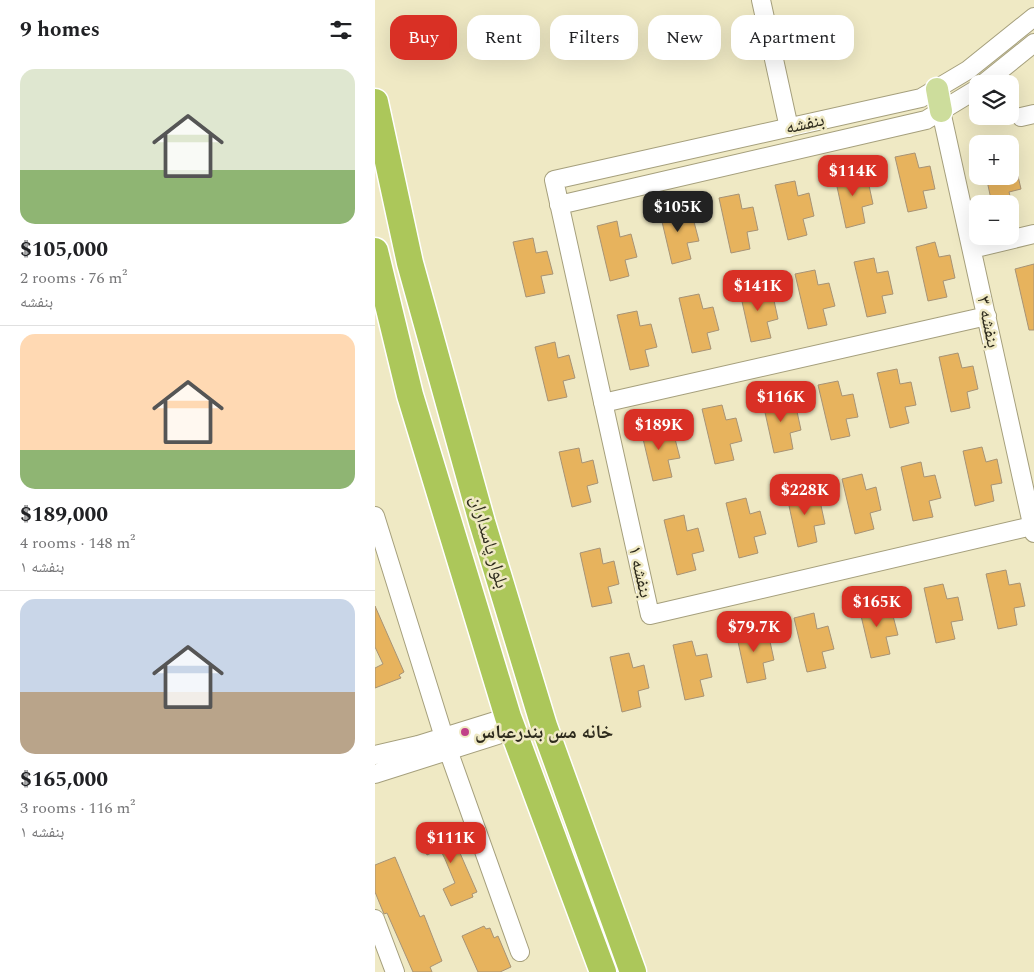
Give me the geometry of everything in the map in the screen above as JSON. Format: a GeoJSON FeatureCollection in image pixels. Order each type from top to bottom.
{"type":"FeatureCollection","features":[{"type":"Feature","properties":{"kind":"highway","name":"بلوار پاسداران"},"geometry":{"type":"LineString","coordinates":[[375,102],[417,286],[482,522],[544,726],[633,972]]}},
{"type":"Feature","properties":{"kind":"highway"},"geometry":{"type":"LineString","coordinates":[[375,189],[386,186],[389,167]]}},
{"type":"Feature","properties":{"kind":"highway","name":"بلوار پاسداران"},"geometry":{"type":"LineString","coordinates":[[375,251],[410,395],[511,724],[603,972]]}},
{"type":"Feature","properties":{"kind":"highway"},"geometry":{"type":"LineString","coordinates":[[386,297],[388,280],[406,275],[417,286]]}},
{"type":"Feature","properties":{"kind":"main road"},"geometry":{"type":"LineString","coordinates":[[937,89],[941,111]]}},
{"type":"Feature","properties":{"kind":"street"},"geometry":{"type":"LineString","coordinates":[[761,0],[789,128]]}},
{"type":"Feature","properties":{"kind":"street","name":"بنفشه"},"geometry":{"type":"LineString","coordinates":[[553,180],[921,98],[968,70],[1034,17]]}},
{"type":"Feature","properties":{"kind":"street"},"geometry":{"type":"LineString","coordinates":[[994,75],[1034,43]]}},
{"type":"Feature","properties":{"kind":"street","name":"بنفشه"},"geometry":{"type":"LineString","coordinates":[[559,205],[926,120],[969,94]]}},
{"type":"Feature","properties":{"kind":"street","name":"بنفشه ۳"},"geometry":{"type":"LineString","coordinates":[[941,111],[1033,529]]}},
{"type":"Feature","properties":{"kind":"street","name":"بنفشه ۱"},"geometry":{"type":"LineString","coordinates":[[553,180],[650,615],[1033,529]]}},
{"type":"Feature","properties":{"kind":"street"},"geometry":{"type":"LineString","coordinates":[[971,249],[1034,234]]}},
{"type":"Feature","properties":{"kind":"street"},"geometry":{"type":"LineString","coordinates":[[603,403],[987,316]]}},
{"type":"Feature","properties":{"kind":"street"},"geometry":{"type":"LineString","coordinates":[[375,516],[446,744],[519,952]]}},
{"type":"Feature","properties":{"kind":"street"},"geometry":{"type":"LineString","coordinates":[[375,774],[446,744],[511,724]]}},
{"type":"Feature","properties":{"kind":"street"},"geometry":{"type":"LineString","coordinates":[[375,755],[446,744]]}},
{"type":"Feature","properties":{"kind":"street"},"geometry":{"type":"LineString","coordinates":[[375,919],[395,972]]}},
{"type":"Feature","properties":{"kind":"building"},"geometry":{"type":"Polygon","coordinates":[[[915,153],[919,168],[930,166],[935,189],[923,191],[927,208],[908,212],[895,157],[915,153]]]}},
{"type":"Feature","properties":{"kind":"building"},"geometry":{"type":"Polygon","coordinates":[[[854,168],[857,184],[868,181],[873,204],[862,207],[865,223],[846,228],[834,173],[854,168]]]}},
{"type":"Feature","properties":{"kind":"building"},"geometry":{"type":"Polygon","coordinates":[[[1019,180],[1021,189],[1009,192],[1010,195],[990,195],[988,185],[1019,185],[1019,180]]]}},
{"type":"Feature","properties":{"kind":"building"},"geometry":{"type":"Polygon","coordinates":[[[795,181],[798,196],[809,193],[814,216],[803,219],[807,235],[788,240],[775,185],[795,181]]]}},
{"type":"Feature","properties":{"kind":"building"},"geometry":{"type":"Polygon","coordinates":[[[739,194],[742,209],[753,207],[758,230],[747,232],[750,249],[731,253],[719,198],[739,194]]]}},
{"type":"Feature","properties":{"kind":"building"},"geometry":{"type":"Polygon","coordinates":[[[679,205],[682,220],[693,218],[699,241],[687,243],[691,259],[672,264],[659,209],[679,205]]]}},
{"type":"Feature","properties":{"kind":"building"},"geometry":{"type":"Polygon","coordinates":[[[617,221],[620,237],[631,234],[637,257],[625,260],[629,276],[610,281],[597,226],[617,221]]]}},
{"type":"Feature","properties":{"kind":"building"},"geometry":{"type":"Polygon","coordinates":[[[533,238],[536,253],[547,251],[553,274],[541,276],[545,293],[526,297],[513,242],[533,238]]]}},
{"type":"Feature","properties":{"kind":"building"},"geometry":{"type":"Polygon","coordinates":[[[935,242],[939,257],[950,255],[955,278],[943,281],[947,297],[928,301],[916,247],[935,242]]]}},
{"type":"Feature","properties":{"kind":"building"},"geometry":{"type":"Polygon","coordinates":[[[874,258],[877,273],[888,271],[893,294],[882,296],[886,313],[867,317],[854,262],[874,258]]]}},
{"type":"Feature","properties":{"kind":"building"},"geometry":{"type":"Polygon","coordinates":[[[1034,264],[1034,330],[1029,330],[1015,269],[1034,264]]]}},
{"type":"Feature","properties":{"kind":"building"},"geometry":{"type":"Polygon","coordinates":[[[815,270],[818,285],[829,283],[835,306],[823,309],[827,325],[808,329],[795,274],[815,270]]]}},
{"type":"Feature","properties":{"kind":"building"},"geometry":{"type":"Polygon","coordinates":[[[759,283],[762,298],[773,296],[778,319],[767,322],[771,338],[751,342],[739,288],[759,283]]]}},
{"type":"Feature","properties":{"kind":"building"},"geometry":{"type":"Polygon","coordinates":[[[699,294],[703,309],[713,307],[719,330],[707,333],[711,349],[692,353],[679,298],[699,294]]]}},
{"type":"Feature","properties":{"kind":"building"},"geometry":{"type":"Polygon","coordinates":[[[637,311],[640,326],[651,324],[657,347],[645,350],[649,366],[630,370],[617,315],[637,311]]]}},
{"type":"Feature","properties":{"kind":"building"},"geometry":{"type":"Polygon","coordinates":[[[555,342],[558,358],[569,355],[575,378],[563,381],[567,397],[548,401],[535,347],[555,342]]]}},
{"type":"Feature","properties":{"kind":"building"},"geometry":{"type":"Polygon","coordinates":[[[958,353],[962,368],[973,366],[978,389],[967,392],[970,408],[951,412],[939,357],[958,353]]]}},
{"type":"Feature","properties":{"kind":"building"},"geometry":{"type":"Polygon","coordinates":[[[897,369],[900,384],[911,382],[916,405],[905,407],[909,423],[890,428],[877,373],[897,369]]]}},
{"type":"Feature","properties":{"kind":"building"},"geometry":{"type":"Polygon","coordinates":[[[838,381],[842,396],[853,394],[858,417],[846,419],[850,436],[831,440],[818,385],[838,381]]]}},
{"type":"Feature","properties":{"kind":"building"},"geometry":{"type":"Polygon","coordinates":[[[782,394],[785,409],[796,407],[801,430],[790,433],[793,449],[774,453],[762,399],[782,394]]]}},
{"type":"Feature","properties":{"kind":"building"},"geometry":{"type":"Polygon","coordinates":[[[722,405],[726,420],[736,418],[742,441],[730,444],[734,460],[715,464],[702,409],[722,405]]]}},
{"type":"Feature","properties":{"kind":"building"},"geometry":{"type":"Polygon","coordinates":[[[660,422],[663,437],[674,435],[680,458],[668,460],[672,477],[653,481],[640,426],[660,422]]]}},
{"type":"Feature","properties":{"kind":"building"},"geometry":{"type":"Polygon","coordinates":[[[982,447],[986,462],[997,459],[1002,483],[991,485],[994,501],[975,506],[963,451],[982,447]]]}},
{"type":"Feature","properties":{"kind":"building"},"geometry":{"type":"Polygon","coordinates":[[[579,448],[582,463],[593,460],[598,483],[587,486],[591,502],[572,507],[559,452],[579,448]]]}},
{"type":"Feature","properties":{"kind":"building"},"geometry":{"type":"Polygon","coordinates":[[[921,462],[924,477],[935,475],[941,498],[929,501],[933,517],[913,521],[901,467],[921,462]]]}},
{"type":"Feature","properties":{"kind":"building"},"geometry":{"type":"Polygon","coordinates":[[[862,474],[866,490],[876,487],[881,510],[870,513],[874,529],[855,534],[842,479],[862,474]]]}},
{"type":"Feature","properties":{"kind":"building"},"geometry":{"type":"Polygon","coordinates":[[[806,488],[809,503],[820,501],[825,524],[814,526],[817,542],[798,547],[786,492],[806,488]]]}},
{"type":"Feature","properties":{"kind":"building"},"geometry":{"type":"Polygon","coordinates":[[[746,498],[750,514],[760,511],[766,534],[754,537],[758,553],[739,558],[726,503],[746,498]]]}},
{"type":"Feature","properties":{"kind":"building"},"geometry":{"type":"Polygon","coordinates":[[[684,515],[687,531],[698,528],[704,551],[692,554],[696,570],[677,575],[664,520],[684,515]]]}},
{"type":"Feature","properties":{"kind":"building"},"geometry":{"type":"Polygon","coordinates":[[[600,548],[603,564],[614,561],[619,584],[608,587],[612,603],[592,607],[580,553],[600,548]]]}},
{"type":"Feature","properties":{"kind":"building"},"geometry":{"type":"Polygon","coordinates":[[[1006,570],[1009,585],[1020,583],[1025,606],[1014,608],[1017,625],[998,629],[986,574],[1006,570]]]}},
{"type":"Feature","properties":{"kind":"building"},"geometry":{"type":"Polygon","coordinates":[[[943,584],[947,599],[958,597],[963,620],[951,622],[955,639],[936,643],[924,588],[943,584]]]}},
{"type":"Feature","properties":{"kind":"building"},"geometry":{"type":"Polygon","coordinates":[[[878,599],[881,614],[892,612],[898,635],[886,637],[890,654],[871,658],[858,603],[878,599]]]}},
{"type":"Feature","properties":{"kind":"building"},"geometry":{"type":"Polygon","coordinates":[[[375,606],[404,672],[399,675],[401,678],[375,688],[375,668],[383,664],[375,647],[375,606]]]}},
{"type":"Feature","properties":{"kind":"building"},"geometry":{"type":"Polygon","coordinates":[[[814,613],[817,629],[828,626],[834,649],[822,652],[826,668],[807,672],[794,618],[814,613]]]}},
{"type":"Feature","properties":{"kind":"building"},"geometry":{"type":"Polygon","coordinates":[[[754,624],[758,639],[769,637],[774,660],[763,663],[766,679],[747,683],[735,628],[754,624]]]}},
{"type":"Feature","properties":{"kind":"building"},"geometry":{"type":"Polygon","coordinates":[[[692,641],[696,656],[707,654],[712,677],[700,680],[704,696],[685,700],[673,645],[692,641]]]}},
{"type":"Feature","properties":{"kind":"building"},"geometry":{"type":"Polygon","coordinates":[[[629,653],[633,668],[644,665],[649,688],[638,691],[641,707],[622,712],[610,657],[629,653]]]}},
{"type":"Feature","properties":{"kind":"building"},"geometry":{"type":"Polygon","coordinates":[[[443,826],[445,830],[448,828],[453,837],[477,892],[472,894],[473,897],[451,906],[443,889],[455,883],[445,859],[440,849],[427,855],[419,838],[443,826]]]}},
{"type":"Feature","properties":{"kind":"building"},"geometry":{"type":"Polygon","coordinates":[[[395,857],[420,917],[424,915],[442,961],[430,967],[432,972],[413,972],[387,913],[384,914],[375,892],[375,865],[395,857]]]}},
{"type":"Feature","properties":{"kind":"building"},"geometry":{"type":"Polygon","coordinates":[[[484,926],[486,929],[490,928],[494,938],[498,936],[511,967],[500,972],[478,972],[462,936],[484,926]]]}},
{"type":"Feature","properties":{"kind":"place","name":"خانه مس بندرعباس"},"geometry":{"type":"Point","coordinates":[465,732]}}]}
